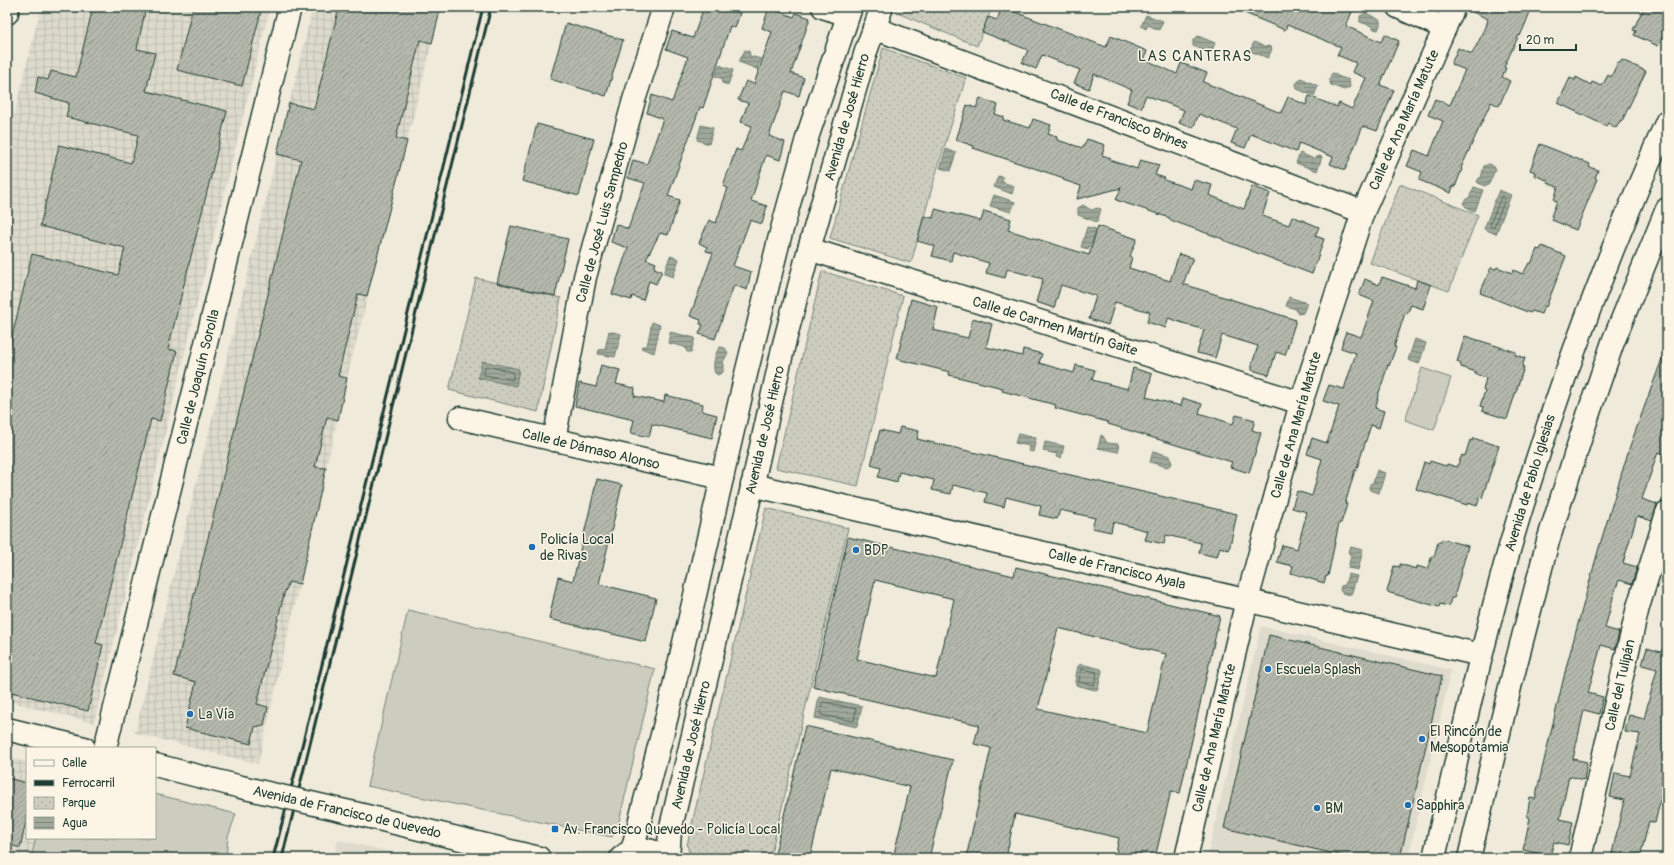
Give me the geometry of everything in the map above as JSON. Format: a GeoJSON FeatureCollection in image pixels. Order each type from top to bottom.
{"type":"FeatureCollection","features":[{"type":"Feature","properties":{"kind":"street"},"geometry":{"type":"LineString","coordinates":[[7,13],[8,7]]}},
{"type":"Feature","properties":{"kind":"street","name":"Calle de Joaquín Sorolla"},"geometry":{"type":"LineString","coordinates":[[105,747],[290,7]]}},
{"type":"Feature","properties":{"kind":"street","name":"Calle de José Luis Sampedro"},"geometry":{"type":"LineString","coordinates":[[554,440],[585,277],[634,100],[664,7]]}},
{"type":"Feature","properties":{"kind":"street"},"geometry":{"type":"LineString","coordinates":[[823,7],[850,11]]}},
{"type":"Feature","properties":{"kind":"street","name":"Avenida de José Hierro"},"geometry":{"type":"LineString","coordinates":[[668,858],[670,831],[784,344],[809,249],[874,28],[882,7]]}},
{"type":"Feature","properties":{"kind":"street"},"geometry":{"type":"LineString","coordinates":[[1398,7],[1445,28]]}},
{"type":"Feature","properties":{"kind":"street","name":"Calle de Ana María Matute"},"geometry":{"type":"LineString","coordinates":[[1186,858],[1247,600],[1301,403],[1363,212],[1454,7]]}},
{"type":"Feature","properties":{"kind":"street","name":"Avenida de José Hierro"},"geometry":{"type":"LineString","coordinates":[[626,854],[669,708],[722,478],[780,240],[808,135],[850,11]]}},
{"type":"Feature","properties":{"kind":"street","name":"Calle de Francisco Brines"},"geometry":{"type":"LineString","coordinates":[[874,28],[901,36],[1363,212]]}},
{"type":"Feature","properties":{"kind":"street","name":"Avenida de Pablo Iglesias"},"geometry":{"type":"LineString","coordinates":[[1434,858],[1481,655],[1514,533],[1550,418],[1580,330],[1643,174],[1667,121]]}},
{"type":"Feature","properties":{"kind":"street"},"geometry":{"type":"LineString","coordinates":[[1469,858],[1514,668],[1548,541],[1613,342],[1667,209]]}},
{"type":"Feature","properties":{"kind":"street","name":"Calle de Carmen Martín Gaite"},"geometry":{"type":"LineString","coordinates":[[809,249],[1301,403]]}},
{"type":"Feature","properties":{"kind":"street","name":"Calle de Dámaso Alonso"},"geometry":{"type":"LineString","coordinates":[[460,418],[722,478]]}},
{"type":"Feature","properties":{"kind":"street","name":"Calle de Francisco Ayala"},"geometry":{"type":"LineString","coordinates":[[752,485],[1481,655]]}},
{"type":"Feature","properties":{"kind":"street","name":"Calle del Tulipán"},"geometry":{"type":"LineString","coordinates":[[1580,858],[1638,607],[1667,513]]}},
{"type":"Feature","properties":{"kind":"street"},"geometry":{"type":"LineString","coordinates":[[7,729],[80,747]]}},
{"type":"Feature","properties":{"kind":"street","name":"Avenida de Francisco de Quevedo"},"geometry":{"type":"LineString","coordinates":[[156,766],[539,858]]}},
{"type":"Feature","properties":{"kind":"street"},"geometry":{"type":"LineString","coordinates":[[626,854],[644,849],[652,851],[664,858]]}},
{"type":"Feature","properties":{"kind":"shaded area"},"geometry":{"type":"Polygon","coordinates":[[[41,7],[270,7],[94,723],[7,701],[7,143],[41,7]]]}},
{"type":"Feature","properties":{"kind":"shaded area"},"geometry":{"type":"Polygon","coordinates":[[[313,7],[441,7],[347,378],[258,764],[135,733],[313,7]]]}},
{"type":"Feature","properties":{"kind":"shaded area"},"geometry":{"type":"Polygon","coordinates":[[[1261,626],[1451,670],[1408,858],[1207,858],[1261,626]]]}},
{"type":"Feature","properties":{"kind":"shaded area"},"geometry":{"type":"Polygon","coordinates":[[[7,757],[26,762],[26,839],[36,839],[31,858],[7,858],[7,757]]]}},
{"type":"Feature","properties":{"kind":"shaded area"},"geometry":{"type":"Polygon","coordinates":[[[338,840],[418,858],[334,858],[338,840]]]}},
{"type":"Feature","properties":{"kind":"green space"},"geometry":{"type":"Polygon","coordinates":[[[897,7],[992,7],[977,46],[895,12],[897,7]]]}},
{"type":"Feature","properties":{"kind":"green space"},"geometry":{"type":"Polygon","coordinates":[[[883,48],[966,78],[937,170],[911,263],[830,238],[883,48]]]}},
{"type":"Feature","properties":{"kind":"green space"},"geometry":{"type":"Polygon","coordinates":[[[1400,184],[1478,215],[1449,291],[1370,263],[1400,184]]]}},
{"type":"Feature","properties":{"kind":"green space"},"geometry":{"type":"Polygon","coordinates":[[[822,271],[903,296],[858,486],[776,468],[822,271]]]}},
{"type":"Feature","properties":{"kind":"green space"},"geometry":{"type":"Polygon","coordinates":[[[476,278],[561,298],[538,412],[449,390],[476,278]]]}},
{"type":"Feature","properties":{"kind":"green space"},"geometry":{"type":"Polygon","coordinates":[[[1422,368],[1451,378],[1434,430],[1405,420],[1422,368]]]}},
{"type":"Feature","properties":{"kind":"green space"},"geometry":{"type":"Polygon","coordinates":[[[766,508],[848,528],[770,858],[691,858],[687,845],[766,508]]]}},
{"type":"Feature","properties":{"kind":"green space"},"geometry":{"type":"Polygon","coordinates":[[[408,610],[655,669],[617,830],[612,837],[367,786],[408,610]]]}},
{"type":"Feature","properties":{"kind":"green space"},"geometry":{"type":"Polygon","coordinates":[[[156,794],[236,814],[228,837],[226,858],[31,858],[36,839],[156,839],[156,794]]]}},
{"type":"Feature","properties":{"kind":"water"},"geometry":{"type":"Polygon","coordinates":[[[1366,13],[1380,20],[1378,30],[1374,29],[1372,26],[1360,22],[1360,16],[1366,13]]]}},
{"type":"Feature","properties":{"kind":"water"},"geometry":{"type":"Polygon","coordinates":[[[1146,15],[1163,21],[1159,30],[1148,25],[1146,29],[1141,26],[1146,15]]]}},
{"type":"Feature","properties":{"kind":"water"},"geometry":{"type":"Polygon","coordinates":[[[1198,36],[1215,43],[1211,53],[1193,46],[1193,40],[1198,36]]]}},
{"type":"Feature","properties":{"kind":"water"},"geometry":{"type":"Polygon","coordinates":[[[1254,42],[1265,47],[1269,46],[1272,49],[1268,58],[1250,51],[1254,42]]]}},
{"type":"Feature","properties":{"kind":"water"},"geometry":{"type":"Polygon","coordinates":[[[745,50],[749,51],[750,56],[761,59],[757,69],[739,62],[745,50]]]}},
{"type":"Feature","properties":{"kind":"water"},"geometry":{"type":"Polygon","coordinates":[[[719,65],[733,70],[728,85],[722,83],[723,79],[715,76],[719,65]]]}},
{"type":"Feature","properties":{"kind":"water"},"geometry":{"type":"Polygon","coordinates":[[[1332,73],[1349,80],[1350,87],[1344,90],[1331,85],[1329,80],[1332,73]]]}},
{"type":"Feature","properties":{"kind":"water"},"geometry":{"type":"Polygon","coordinates":[[[1301,78],[1318,86],[1314,96],[1297,89],[1296,84],[1301,78]]]}},
{"type":"Feature","properties":{"kind":"water"},"geometry":{"type":"Polygon","coordinates":[[[701,125],[713,128],[709,144],[697,140],[701,125]]]}},
{"type":"Feature","properties":{"kind":"water"},"geometry":{"type":"Polygon","coordinates":[[[946,149],[956,153],[950,171],[940,168],[946,149]]]}},
{"type":"Feature","properties":{"kind":"water"},"geometry":{"type":"Polygon","coordinates":[[[1300,153],[1314,159],[1319,156],[1322,157],[1317,171],[1296,163],[1300,153]]]}},
{"type":"Feature","properties":{"kind":"water"},"geometry":{"type":"Polygon","coordinates":[[[1489,164],[1492,165],[1495,170],[1489,184],[1484,186],[1477,182],[1479,178],[1481,178],[1484,166],[1489,164]]]}},
{"type":"Feature","properties":{"kind":"water"},"geometry":{"type":"Polygon","coordinates":[[[998,176],[1003,177],[1002,182],[1014,186],[1012,194],[994,187],[998,176]]]}},
{"type":"Feature","properties":{"kind":"water"},"geometry":{"type":"Polygon","coordinates":[[[1474,187],[1483,190],[1475,211],[1466,207],[1463,203],[1469,198],[1474,187]]]}},
{"type":"Feature","properties":{"kind":"water"},"geometry":{"type":"Polygon","coordinates":[[[1499,190],[1511,195],[1496,234],[1484,229],[1499,190]]]}},
{"type":"Feature","properties":{"kind":"water"},"geometry":{"type":"Polygon","coordinates":[[[994,195],[1015,202],[1011,212],[990,206],[994,195]]]}},
{"type":"Feature","properties":{"kind":"water"},"geometry":{"type":"Polygon","coordinates":[[[1083,205],[1091,210],[1098,208],[1101,209],[1097,222],[1078,215],[1078,208],[1083,205]]]}},
{"type":"Feature","properties":{"kind":"water"},"geometry":{"type":"Polygon","coordinates":[[[1087,227],[1096,229],[1091,247],[1089,246],[1088,249],[1081,247],[1087,227]]]}},
{"type":"Feature","properties":{"kind":"water"},"geometry":{"type":"Polygon","coordinates":[[[670,256],[679,259],[673,277],[664,274],[670,256]]]}},
{"type":"Feature","properties":{"kind":"water"},"geometry":{"type":"Polygon","coordinates":[[[1289,297],[1307,303],[1303,313],[1298,314],[1296,309],[1286,306],[1289,297]]]}},
{"type":"Feature","properties":{"kind":"water"},"geometry":{"type":"Polygon","coordinates":[[[652,322],[660,325],[654,353],[641,348],[642,346],[647,346],[652,322]]]}},
{"type":"Feature","properties":{"kind":"water"},"geometry":{"type":"Polygon","coordinates":[[[609,331],[621,334],[615,357],[598,354],[599,350],[605,349],[609,331]]]}},
{"type":"Feature","properties":{"kind":"water"},"geometry":{"type":"Polygon","coordinates":[[[670,332],[695,338],[691,352],[687,352],[685,347],[668,343],[670,332]]]}},
{"type":"Feature","properties":{"kind":"water"},"geometry":{"type":"Polygon","coordinates":[[[1415,339],[1426,343],[1419,364],[1408,360],[1415,339]]]}},
{"type":"Feature","properties":{"kind":"water"},"geometry":{"type":"Polygon","coordinates":[[[720,347],[725,348],[728,353],[723,362],[723,372],[718,375],[714,370],[714,363],[715,356],[720,347]]]}},
{"type":"Feature","properties":{"kind":"water"},"geometry":{"type":"Polygon","coordinates":[[[482,361],[519,369],[516,386],[478,378],[482,361]]]}},
{"type":"Feature","properties":{"kind":"water"},"geometry":{"type":"Polygon","coordinates":[[[1018,434],[1036,438],[1033,452],[1028,451],[1029,446],[1015,443],[1018,434]]]}},
{"type":"Feature","properties":{"kind":"water"},"geometry":{"type":"Polygon","coordinates":[[[1101,435],[1107,443],[1118,444],[1118,452],[1098,448],[1101,435]]]}},
{"type":"Feature","properties":{"kind":"water"},"geometry":{"type":"Polygon","coordinates":[[[1045,442],[1064,446],[1061,458],[1056,457],[1057,454],[1043,451],[1045,442]]]}},
{"type":"Feature","properties":{"kind":"water"},"geometry":{"type":"Polygon","coordinates":[[[1153,451],[1170,456],[1172,464],[1167,467],[1150,462],[1153,451]]]}},
{"type":"Feature","properties":{"kind":"water"},"geometry":{"type":"Polygon","coordinates":[[[1377,470],[1385,473],[1379,493],[1370,490],[1369,487],[1371,483],[1373,483],[1377,470]]]}},
{"type":"Feature","properties":{"kind":"water"},"geometry":{"type":"Polygon","coordinates":[[[1351,547],[1363,550],[1358,570],[1348,568],[1351,556],[1348,552],[1351,547]]]}},
{"type":"Feature","properties":{"kind":"water"},"geometry":{"type":"Polygon","coordinates":[[[1348,574],[1357,576],[1351,595],[1342,593],[1340,590],[1341,586],[1345,585],[1348,574]]]}},
{"type":"Feature","properties":{"kind":"water"},"geometry":{"type":"Polygon","coordinates":[[[1081,664],[1101,669],[1102,671],[1098,689],[1095,690],[1076,685],[1075,681],[1078,666],[1081,664]]]}},
{"type":"Feature","properties":{"kind":"water"},"geometry":{"type":"Polygon","coordinates":[[[819,697],[862,706],[857,727],[815,718],[819,697]]]}},
{"type":"Feature","properties":{"kind":"building"},"geometry":{"type":"Polygon","coordinates":[[[93,7],[146,7],[137,49],[155,53],[146,91],[227,111],[168,349],[177,351],[160,421],[151,419],[96,643],[103,645],[88,711],[7,691],[7,357],[32,254],[118,275],[125,248],[40,226],[59,145],[131,163],[135,149],[138,135],[66,117],[69,103],[35,93],[38,77],[48,80],[51,71],[76,77],[93,7]]]}},
{"type":"Feature","properties":{"kind":"building"},"geometry":{"type":"Polygon","coordinates":[[[193,7],[262,7],[242,86],[177,70],[193,7]]]}},
{"type":"Feature","properties":{"kind":"building"},"geometry":{"type":"Polygon","coordinates":[[[339,7],[441,7],[432,43],[420,40],[396,138],[407,141],[367,296],[358,294],[338,376],[347,378],[338,420],[327,417],[315,467],[326,468],[300,584],[289,582],[284,594],[257,704],[268,707],[264,725],[255,727],[251,744],[185,728],[196,682],[174,676],[301,160],[277,154],[289,103],[314,109],[339,7]]]}},
{"type":"Feature","properties":{"kind":"building"},"geometry":{"type":"Polygon","coordinates":[[[704,7],[737,7],[735,11],[740,13],[735,28],[730,26],[703,108],[700,107],[668,196],[680,200],[668,235],[660,233],[646,259],[656,263],[654,268],[662,271],[656,284],[649,281],[643,300],[632,296],[631,300],[612,294],[628,248],[611,242],[616,224],[628,229],[645,183],[628,178],[633,160],[647,164],[663,119],[647,113],[652,95],[672,102],[688,57],[666,49],[672,31],[693,38],[704,7]]]}},
{"type":"Feature","properties":{"kind":"building"},"geometry":{"type":"Polygon","coordinates":[[[1002,7],[1106,47],[1111,36],[1147,51],[1144,59],[1177,74],[1181,63],[1207,73],[1203,82],[1281,113],[1288,97],[1306,105],[1309,96],[1337,107],[1339,103],[1352,109],[1366,78],[1352,72],[1356,63],[1337,55],[1341,47],[1287,25],[1285,30],[1230,7],[1354,7],[1346,26],[1381,42],[1385,34],[1399,41],[1380,85],[1394,90],[1377,131],[1363,126],[1345,170],[1330,164],[1333,157],[1299,143],[1296,152],[1251,134],[1245,148],[1231,143],[1237,129],[1199,114],[1193,128],[1179,123],[1184,110],[1146,95],[1141,108],[1127,103],[1132,90],[1094,74],[1089,89],[1081,86],[1074,83],[1080,70],[1042,55],[1036,69],[1022,63],[1028,50],[982,32],[988,17],[997,20],[1002,7]]]}},
{"type":"Feature","properties":{"kind":"building"},"geometry":{"type":"Polygon","coordinates":[[[1466,7],[1532,7],[1520,36],[1519,35],[1504,67],[1506,68],[1502,77],[1510,81],[1499,106],[1491,102],[1461,168],[1462,169],[1455,187],[1453,186],[1451,193],[1419,180],[1422,172],[1407,166],[1414,150],[1429,156],[1443,121],[1428,115],[1435,99],[1450,105],[1465,70],[1451,64],[1458,48],[1472,54],[1486,27],[1488,19],[1466,9],[1466,7]]]}},
{"type":"Feature","properties":{"kind":"building"},"geometry":{"type":"Polygon","coordinates":[[[1644,7],[1667,7],[1667,28],[1658,46],[1634,35],[1636,31],[1633,30],[1644,7]]]}},
{"type":"Feature","properties":{"kind":"building"},"geometry":{"type":"Polygon","coordinates":[[[769,8],[794,17],[796,13],[810,18],[791,73],[804,78],[799,96],[785,91],[769,136],[785,142],[780,160],[766,155],[751,201],[767,206],[762,224],[750,220],[733,266],[751,272],[747,290],[734,285],[715,339],[699,334],[703,325],[700,324],[701,320],[690,316],[713,253],[706,251],[707,247],[699,243],[709,220],[716,223],[728,188],[723,186],[736,149],[741,151],[752,126],[741,122],[748,103],[738,100],[746,81],[754,84],[772,32],[762,28],[769,8]]]}},
{"type":"Feature","properties":{"kind":"building"},"geometry":{"type":"Polygon","coordinates":[[[566,23],[623,40],[606,96],[550,79],[566,23]]]}},
{"type":"Feature","properties":{"kind":"building"},"geometry":{"type":"Polygon","coordinates":[[[1622,60],[1646,71],[1622,121],[1621,120],[1616,128],[1608,123],[1606,126],[1558,103],[1570,78],[1575,80],[1576,77],[1591,85],[1592,82],[1602,86],[1608,75],[1611,77],[1618,62],[1620,63],[1622,60]]]}},
{"type":"Feature","properties":{"kind":"building"},"geometry":{"type":"Polygon","coordinates":[[[980,98],[998,105],[995,114],[1004,117],[1003,120],[1030,128],[1033,119],[1051,125],[1048,134],[1057,137],[1057,140],[1083,148],[1087,139],[1105,145],[1102,155],[1111,158],[1110,160],[1137,169],[1140,160],[1159,165],[1155,175],[1165,178],[1164,180],[1191,189],[1194,180],[1212,185],[1209,195],[1244,209],[1252,186],[1270,193],[1262,216],[1289,225],[1292,216],[1319,227],[1315,236],[1324,239],[1312,274],[1170,220],[1170,218],[1116,200],[1121,188],[1077,199],[1081,186],[1063,180],[1064,178],[973,148],[974,146],[956,140],[967,105],[976,108],[980,98]]]}},
{"type":"Feature","properties":{"kind":"building"},"geometry":{"type":"Polygon","coordinates":[[[537,124],[594,139],[579,196],[522,181],[537,124]]]}},
{"type":"Feature","properties":{"kind":"building"},"geometry":{"type":"Polygon","coordinates":[[[1540,144],[1590,164],[1589,167],[1598,170],[1595,178],[1597,179],[1576,230],[1552,220],[1553,217],[1551,216],[1557,201],[1554,200],[1558,187],[1548,183],[1549,181],[1534,175],[1535,172],[1530,170],[1540,144]]]}},
{"type":"Feature","properties":{"kind":"building"},"geometry":{"type":"Polygon","coordinates":[[[935,209],[981,221],[984,211],[1011,219],[1008,230],[1089,255],[1098,226],[1137,239],[1130,256],[1132,257],[1129,268],[1170,281],[1179,254],[1193,258],[1183,284],[1296,320],[1285,355],[1276,352],[1269,375],[1252,370],[1252,364],[1258,346],[1222,335],[1215,358],[1197,353],[1204,330],[1168,318],[1166,328],[1147,322],[1150,312],[1115,302],[1108,325],[1089,319],[1096,296],[1061,285],[1054,308],[1036,302],[1043,279],[1007,269],[1005,278],[986,273],[989,263],[953,252],[951,261],[932,256],[935,246],[917,241],[924,216],[933,218],[935,209]]]}},
{"type":"Feature","properties":{"kind":"building"},"geometry":{"type":"Polygon","coordinates":[[[511,226],[568,239],[555,296],[497,283],[511,226]]]}},
{"type":"Feature","properties":{"kind":"building"},"geometry":{"type":"Polygon","coordinates":[[[1542,246],[1566,256],[1546,307],[1544,306],[1541,314],[1532,311],[1530,313],[1480,293],[1491,268],[1496,269],[1497,267],[1512,273],[1513,270],[1523,274],[1529,263],[1531,264],[1537,249],[1540,250],[1542,246]]]}},
{"type":"Feature","properties":{"kind":"building"},"geometry":{"type":"Polygon","coordinates":[[[1382,277],[1415,288],[1417,280],[1431,285],[1423,309],[1411,305],[1407,314],[1405,313],[1394,347],[1396,347],[1389,366],[1388,365],[1377,399],[1375,408],[1384,411],[1379,428],[1371,425],[1356,471],[1355,470],[1345,504],[1347,504],[1344,514],[1341,523],[1339,523],[1328,576],[1326,576],[1324,583],[1291,573],[1293,566],[1277,562],[1282,545],[1297,549],[1307,512],[1292,508],[1297,491],[1312,496],[1322,459],[1307,454],[1312,438],[1327,443],[1339,406],[1323,401],[1329,385],[1344,389],[1356,353],[1341,348],[1343,340],[1346,332],[1361,337],[1374,301],[1359,295],[1365,279],[1379,285],[1382,277]]]}},
{"type":"Feature","properties":{"kind":"building"},"geometry":{"type":"Polygon","coordinates":[[[911,299],[938,307],[933,330],[968,338],[973,318],[992,324],[986,347],[1022,356],[1023,349],[1042,354],[1039,363],[1074,373],[1076,365],[1095,370],[1092,380],[1128,389],[1133,368],[1152,374],[1146,397],[1181,406],[1183,398],[1202,404],[1199,413],[1233,424],[1236,415],[1255,420],[1252,430],[1261,433],[1249,473],[1230,467],[1232,462],[1108,424],[1108,422],[1055,408],[1056,405],[1002,391],[1003,388],[949,375],[950,372],[897,359],[911,299]]]}},
{"type":"Feature","properties":{"kind":"building"},"geometry":{"type":"Polygon","coordinates":[[[1465,336],[1516,352],[1515,355],[1525,358],[1522,367],[1524,367],[1507,419],[1482,411],[1483,407],[1480,406],[1485,391],[1483,390],[1486,378],[1475,374],[1476,372],[1461,367],[1461,364],[1457,362],[1465,336]]]}},
{"type":"Feature","properties":{"kind":"building"},"geometry":{"type":"Polygon","coordinates":[[[1666,348],[1667,455],[1658,452],[1642,499],[1657,504],[1652,521],[1637,516],[1623,563],[1637,567],[1632,584],[1619,580],[1614,594],[1605,628],[1619,632],[1615,649],[1601,645],[1588,693],[1603,697],[1599,714],[1584,710],[1573,759],[1587,762],[1584,780],[1569,776],[1560,819],[1573,822],[1568,845],[1554,842],[1550,856],[1523,850],[1530,818],[1527,816],[1530,798],[1535,799],[1567,664],[1598,551],[1630,446],[1666,348]]]}},
{"type":"Feature","properties":{"kind":"building"},"geometry":{"type":"Polygon","coordinates":[[[601,365],[620,370],[616,384],[635,388],[634,396],[664,402],[665,395],[703,404],[702,411],[717,415],[712,438],[652,424],[649,437],[631,433],[634,420],[575,406],[579,383],[596,387],[601,365]]]}},
{"type":"Feature","properties":{"kind":"building"},"geometry":{"type":"Polygon","coordinates":[[[900,427],[919,431],[917,439],[1237,514],[1229,550],[1220,547],[1217,557],[1199,553],[1201,543],[1166,535],[1164,544],[1145,540],[1148,531],[1113,522],[1111,532],[1092,528],[1095,518],[1060,510],[1057,519],[1039,515],[1041,506],[1006,497],[1004,507],[985,502],[987,493],[953,485],[951,494],[932,490],[934,480],[899,472],[897,482],[878,477],[881,468],[871,465],[880,430],[898,434],[900,427]]]}},
{"type":"Feature","properties":{"kind":"building"},"geometry":{"type":"Polygon","coordinates":[[[1473,438],[1499,446],[1482,498],[1480,497],[1477,506],[1468,503],[1467,505],[1416,489],[1424,462],[1429,464],[1430,461],[1446,466],[1447,464],[1457,467],[1462,455],[1465,456],[1470,440],[1472,441],[1473,438]]]}},
{"type":"Feature","properties":{"kind":"building"},"geometry":{"type":"Polygon","coordinates":[[[597,479],[622,485],[599,584],[656,598],[646,642],[549,619],[558,577],[573,581],[597,479]]]}},
{"type":"Feature","properties":{"kind":"building"},"geometry":{"type":"Polygon","coordinates":[[[848,537],[1014,576],[1016,567],[1220,616],[1180,793],[1171,791],[1155,858],[1115,858],[1119,838],[1015,814],[1006,858],[966,858],[991,748],[974,744],[979,725],[813,687],[848,537]],[[875,580],[857,659],[936,678],[954,599],[875,580]],[[1058,628],[1038,709],[1147,733],[1166,654],[1058,628]]]}},
{"type":"Feature","properties":{"kind":"building"},"geometry":{"type":"Polygon","coordinates":[[[1442,539],[1468,546],[1454,598],[1451,598],[1449,606],[1440,604],[1439,607],[1387,592],[1394,566],[1400,567],[1400,564],[1416,569],[1417,566],[1427,569],[1432,556],[1434,557],[1438,542],[1441,542],[1442,539]]]}},
{"type":"Feature","properties":{"kind":"building"},"geometry":{"type":"Polygon","coordinates":[[[1269,635],[1442,676],[1400,858],[1352,858],[1224,828],[1269,635]]]}},
{"type":"Feature","properties":{"kind":"building"},"geometry":{"type":"Polygon","coordinates":[[[1647,648],[1661,652],[1663,648],[1667,649],[1667,772],[1655,823],[1649,821],[1640,858],[1611,858],[1624,800],[1610,797],[1615,773],[1630,776],[1640,734],[1625,732],[1629,715],[1644,719],[1657,669],[1642,665],[1647,648]]]}},
{"type":"Feature","properties":{"kind":"building"},"geometry":{"type":"Polygon","coordinates":[[[805,726],[953,760],[929,858],[893,858],[910,787],[831,768],[810,858],[774,858],[805,726]]]}},
{"type":"Feature","properties":{"kind":"building"},"geometry":{"type":"Polygon","coordinates":[[[7,778],[26,783],[26,821],[20,848],[7,844],[7,778]]]}},
{"type":"Feature","properties":{"kind":"railway"},"geometry":{"type":"LineString","coordinates":[[273,858],[303,742],[483,7]]}},
{"type":"Feature","properties":{"kind":"railway"},"geometry":{"type":"LineString","coordinates":[[282,858],[491,7]]}},
{"type":"Feature","properties":{"kind":"place","name":"Policía Local de Rivas"},"geometry":{"type":"Point","coordinates":[532,547]}},
{"type":"Feature","properties":{"kind":"place","name":"BDP"},"geometry":{"type":"Point","coordinates":[856,550]}},
{"type":"Feature","properties":{"kind":"place","name":"Escuela Splash"},"geometry":{"type":"Point","coordinates":[1268,669]}},
{"type":"Feature","properties":{"kind":"place","name":"La Vía"},"geometry":{"type":"Point","coordinates":[190,714]}},
{"type":"Feature","properties":{"kind":"place","name":"El Rincón de Mesopotamia"},"geometry":{"type":"Point","coordinates":[1422,739]}},
{"type":"Feature","properties":{"kind":"place","name":"Sapphira"},"geometry":{"type":"Point","coordinates":[1408,805]}},
{"type":"Feature","properties":{"kind":"place","name":"BM"},"geometry":{"type":"Point","coordinates":[1317,808]}},
{"type":"Feature","properties":{"kind":"place","name":"Av. Francisco Quevedo - Policía Local"},"geometry":{"type":"Point","coordinates":[555,829]}},
{"type":"Feature","properties":{"kind":"district","name":"LAS CANTERAS"},"geometry":{"type":"Point","coordinates":[1195,56]}}]}
